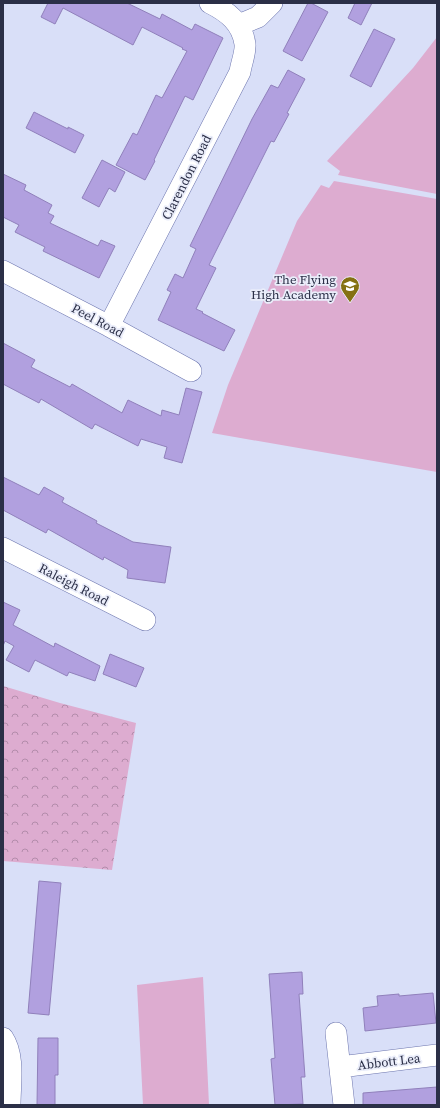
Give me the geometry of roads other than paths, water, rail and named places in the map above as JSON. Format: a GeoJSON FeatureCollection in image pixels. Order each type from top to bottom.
{"type":"FeatureCollection","features":[{"type":"Feature","properties":{"kind":"street"},"geometry":{"type":"LineString","coordinates":[[210,3],[224,10],[239,25],[258,18],[272,3]]}},
{"type":"Feature","properties":{"kind":"street","name":"Clarendon Road"},"geometry":{"type":"LineString","coordinates":[[109,326],[240,72],[245,45],[239,25]]}},
{"type":"Feature","properties":{"kind":"street","name":"Peel Road"},"geometry":{"type":"LineString","coordinates":[[3,271],[192,371]]}},
{"type":"Feature","properties":{"kind":"street","name":"Raleigh Road"},"geometry":{"type":"LineString","coordinates":[[3,548],[145,620]]}},
{"type":"Feature","properties":{"kind":"street","name":"Abbott Lea"},"geometry":{"type":"LineString","coordinates":[[336,1033],[344,1105]]}},
{"type":"Feature","properties":{"kind":"street"},"geometry":{"type":"LineString","coordinates":[[3,1038],[7,1044],[10,1061],[10,1105]]}},
{"type":"Feature","properties":{"kind":"street","name":"Abbott Lea"},"geometry":{"type":"LineString","coordinates":[[340,1067],[437,1055]]}},
{"type":"Feature","properties":{"kind":"place","name":"The Flying High Academy"},"geometry":{"type":"Point","coordinates":[350,303]}}]}
